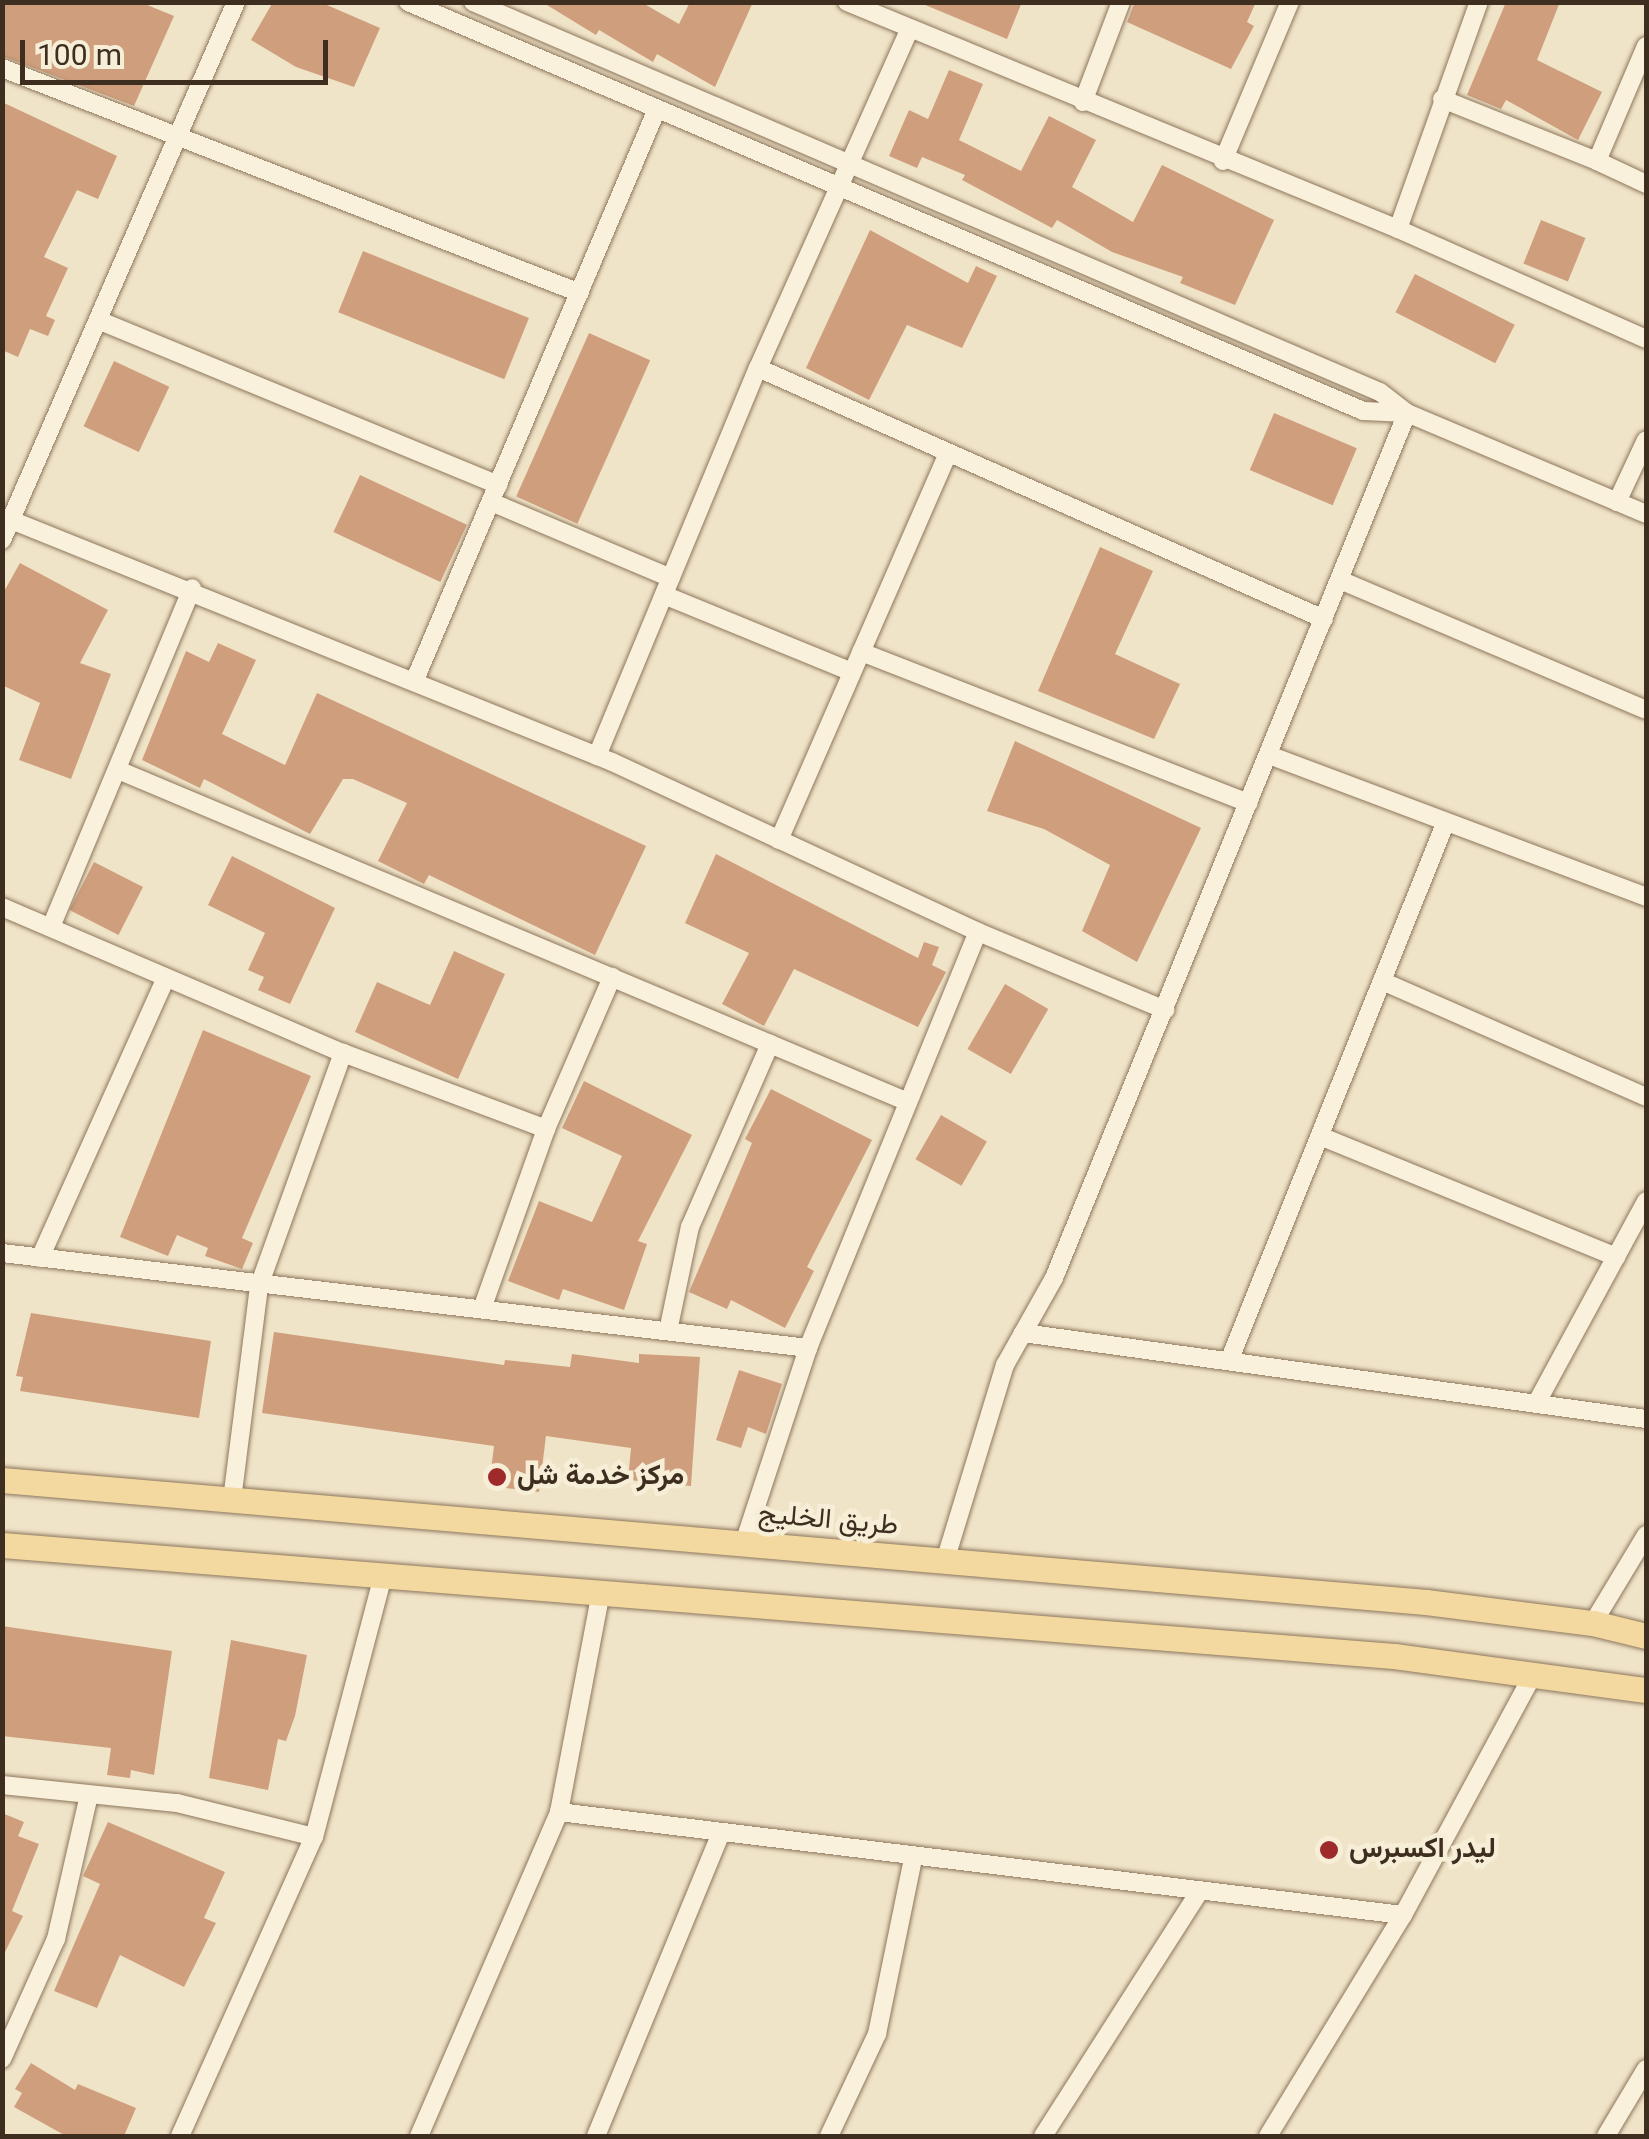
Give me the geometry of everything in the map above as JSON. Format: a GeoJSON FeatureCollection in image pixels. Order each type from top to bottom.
{"type":"FeatureCollection","features":[{"type":"Feature","properties":{"kind":"main road","name":"طريق الخليج"},"geometry":{"type":"LineString","coordinates":[[2,1480],[1426,1602],[1593,1623],[1646,1636]]}},
{"type":"Feature","properties":{"kind":"main road"},"geometry":{"type":"LineString","coordinates":[[2,1545],[601,1592],[1534,1673],[1646,1690]]}},
{"type":"Feature","properties":{"kind":"street"},"geometry":{"type":"LineString","coordinates":[[2,540],[236,2]]}},
{"type":"Feature","properties":{"kind":"street"},"geometry":{"type":"LineString","coordinates":[[408,2],[1363,411],[1407,414]]}},
{"type":"Feature","properties":{"kind":"street"},"geometry":{"type":"LineString","coordinates":[[474,2],[1380,392],[1407,414],[1646,514]]}},
{"type":"Feature","properties":{"kind":"street"},"geometry":{"type":"LineString","coordinates":[[847,2],[1223,161],[1398,229],[1646,339]]}},
{"type":"Feature","properties":{"kind":"street"},"geometry":{"type":"LineString","coordinates":[[1083,102],[1121,2]]}},
{"type":"Feature","properties":{"kind":"street"},"geometry":{"type":"LineString","coordinates":[[1223,161],[1290,2]]}},
{"type":"Feature","properties":{"kind":"street"},"geometry":{"type":"LineString","coordinates":[[1398,229],[1479,2]]}},
{"type":"Feature","properties":{"kind":"street"},"geometry":{"type":"LineString","coordinates":[[597,756],[758,368],[909,30]]}},
{"type":"Feature","properties":{"kind":"street"},"geometry":{"type":"LineString","coordinates":[[1597,161],[1646,46]]}},
{"type":"Feature","properties":{"kind":"street"},"geometry":{"type":"LineString","coordinates":[[2,68],[580,292]]}},
{"type":"Feature","properties":{"kind":"street"},"geometry":{"type":"LineString","coordinates":[[1442,99],[1646,184]]}},
{"type":"Feature","properties":{"kind":"street"},"geometry":{"type":"LineString","coordinates":[[414,682],[657,109]]}},
{"type":"Feature","properties":{"kind":"street"},"geometry":{"type":"LineString","coordinates":[[98,320],[494,493],[668,586],[852,672]]}},
{"type":"Feature","properties":{"kind":"street"},"geometry":{"type":"LineString","coordinates":[[758,368],[1324,619]]}},
{"type":"Feature","properties":{"kind":"street"},"geometry":{"type":"LineString","coordinates":[[945,1561],[1005,1365],[1054,1278],[1407,414]]}},
{"type":"Feature","properties":{"kind":"street"},"geometry":{"type":"LineString","coordinates":[[1617,502],[1646,440]]}},
{"type":"Feature","properties":{"kind":"street"},"geometry":{"type":"LineString","coordinates":[[779,840],[948,453]]}},
{"type":"Feature","properties":{"kind":"street"},"geometry":{"type":"LineString","coordinates":[[11,520],[192,588],[597,756],[978,932],[1164,1010]]}},
{"type":"Feature","properties":{"kind":"street"},"geometry":{"type":"LineString","coordinates":[[1340,580],[1646,710]]}},
{"type":"Feature","properties":{"kind":"street"},"geometry":{"type":"LineString","coordinates":[[52,927],[192,588]]}},
{"type":"Feature","properties":{"kind":"street"},"geometry":{"type":"LineString","coordinates":[[861,652],[1250,802]]}},
{"type":"Feature","properties":{"kind":"street"},"geometry":{"type":"LineString","coordinates":[[1268,755],[1646,897]]}},
{"type":"Feature","properties":{"kind":"street"},"geometry":{"type":"LineString","coordinates":[[118,770],[908,1102]]}},
{"type":"Feature","properties":{"kind":"street"},"geometry":{"type":"LineString","coordinates":[[1229,1361],[1445,824]]}},
{"type":"Feature","properties":{"kind":"street"},"geometry":{"type":"LineString","coordinates":[[2,908],[343,1052],[546,1128]]}},
{"type":"Feature","properties":{"kind":"street"},"geometry":{"type":"LineString","coordinates":[[744,1544],[808,1348],[978,932]]}},
{"type":"Feature","properties":{"kind":"street"},"geometry":{"type":"LineString","coordinates":[[483,1306],[546,1128],[612,977]]}},
{"type":"Feature","properties":{"kind":"street"},"geometry":{"type":"LineString","coordinates":[[40,1258],[166,978]]}},
{"type":"Feature","properties":{"kind":"street"},"geometry":{"type":"LineString","coordinates":[[1382,981],[1646,1097]]}},
{"type":"Feature","properties":{"kind":"street"},"geometry":{"type":"LineString","coordinates":[[668,1331],[690,1228],[770,1044]]}},
{"type":"Feature","properties":{"kind":"street"},"geometry":{"type":"LineString","coordinates":[[232,1500],[259,1286],[343,1052]]}},
{"type":"Feature","properties":{"kind":"street"},"geometry":{"type":"LineString","coordinates":[[1320,1136],[1616,1257]]}},
{"type":"Feature","properties":{"kind":"street"},"geometry":{"type":"LineString","coordinates":[[1536,1404],[1646,1201]]}},
{"type":"Feature","properties":{"kind":"street"},"geometry":{"type":"LineString","coordinates":[[2,1253],[259,1286],[483,1306],[808,1348]]}},
{"type":"Feature","properties":{"kind":"street"},"geometry":{"type":"LineString","coordinates":[[1023,1333],[1646,1419]]}},
{"type":"Feature","properties":{"kind":"street"},"geometry":{"type":"LineString","coordinates":[[1593,1623],[1646,1535]]}},
{"type":"Feature","properties":{"kind":"street"},"geometry":{"type":"LineString","coordinates":[[180,2136],[314,1837],[383,1575]]}},
{"type":"Feature","properties":{"kind":"street"},"geometry":{"type":"LineString","coordinates":[[419,2136],[558,1812],[601,1592]]}},
{"type":"Feature","properties":{"kind":"street"},"geometry":{"type":"LineString","coordinates":[[1268,2136],[1402,1915],[1534,1673]]}},
{"type":"Feature","properties":{"kind":"street"},"geometry":{"type":"LineString","coordinates":[[2,1785],[177,1803],[314,1837]]}},
{"type":"Feature","properties":{"kind":"street"},"geometry":{"type":"LineString","coordinates":[[3,2058],[56,1939],[89,1795]]}},
{"type":"Feature","properties":{"kind":"street"},"geometry":{"type":"LineString","coordinates":[[558,1812],[718,1836],[1402,1915]]}},
{"type":"Feature","properties":{"kind":"street"},"geometry":{"type":"LineString","coordinates":[[596,2136],[718,1836]]}},
{"type":"Feature","properties":{"kind":"street"},"geometry":{"type":"LineString","coordinates":[[829,2136],[876,2034],[913,1859]]}},
{"type":"Feature","properties":{"kind":"street"},"geometry":{"type":"LineString","coordinates":[[1044,2136],[1199,1892]]}},
{"type":"Feature","properties":{"kind":"street"},"geometry":{"type":"LineString","coordinates":[[1606,2136],[1646,2069]]}},
{"type":"Feature","properties":{"kind":"building"},"geometry":{"type":"Polygon","coordinates":[[[2,2],[140,2],[174,16],[134,106],[2,56],[2,2]]]}},
{"type":"Feature","properties":{"kind":"building"},"geometry":{"type":"Polygon","coordinates":[[[273,2],[320,2],[380,28],[354,87],[296,67],[251,40],[273,2]]]}},
{"type":"Feature","properties":{"kind":"building"},"geometry":{"type":"Polygon","coordinates":[[[542,2],[641,2],[679,24],[690,2],[753,2],[715,87],[657,54],[653,62],[599,30],[596,35],[542,2]]]}},
{"type":"Feature","properties":{"kind":"building"},"geometry":{"type":"Polygon","coordinates":[[[918,2],[1022,2],[1007,39],[918,2]]]}},
{"type":"Feature","properties":{"kind":"building"},"geometry":{"type":"Polygon","coordinates":[[[1135,2],[1256,2],[1247,22],[1254,26],[1231,69],[1127,22],[1135,2]]]}},
{"type":"Feature","properties":{"kind":"building"},"geometry":{"type":"Polygon","coordinates":[[[1506,2],[1560,2],[1537,60],[1602,92],[1578,140],[1506,100],[1501,109],[1467,95],[1506,2]]]}},
{"type":"Feature","properties":{"kind":"building"},"geometry":{"type":"Polygon","coordinates":[[[949,70],[983,84],[959,140],[1021,171],[1049,116],[1096,140],[1072,187],[1133,222],[1162,165],[1274,220],[1235,305],[1180,283],[1183,277],[1112,252],[1057,220],[1052,228],[962,180],[965,175],[922,157],[917,168],[889,156],[909,110],[928,119],[949,70]]]}},
{"type":"Feature","properties":{"kind":"building"},"geometry":{"type":"Polygon","coordinates":[[[2,102],[117,156],[98,199],[77,190],[44,257],[68,268],[46,316],[55,320],[48,336],[30,329],[18,357],[2,350],[2,102]]]}},
{"type":"Feature","properties":{"kind":"building"},"geometry":{"type":"Polygon","coordinates":[[[1541,220],[1586,238],[1568,282],[1523,264],[1541,220]]]}},
{"type":"Feature","properties":{"kind":"building"},"geometry":{"type":"Polygon","coordinates":[[[870,230],[968,283],[976,266],[997,276],[962,348],[907,325],[869,400],[806,368],[870,230]]]}},
{"type":"Feature","properties":{"kind":"building"},"geometry":{"type":"Polygon","coordinates":[[[363,251],[529,318],[504,379],[338,312],[363,251]]]}},
{"type":"Feature","properties":{"kind":"building"},"geometry":{"type":"Polygon","coordinates":[[[1415,274],[1515,325],[1495,363],[1395,312],[1415,274]]]}},
{"type":"Feature","properties":{"kind":"building"},"geometry":{"type":"Polygon","coordinates":[[[589,333],[650,360],[577,524],[516,497],[589,333]]]}},
{"type":"Feature","properties":{"kind":"building"},"geometry":{"type":"Polygon","coordinates":[[[114,361],[169,387],[139,452],[84,426],[114,361]]]}},
{"type":"Feature","properties":{"kind":"building"},"geometry":{"type":"Polygon","coordinates":[[[1274,413],[1357,448],[1333,505],[1250,470],[1274,413]]]}},
{"type":"Feature","properties":{"kind":"building"},"geometry":{"type":"Polygon","coordinates":[[[360,475],[467,525],[440,582],[333,532],[360,475]]]}},
{"type":"Feature","properties":{"kind":"building"},"geometry":{"type":"Polygon","coordinates":[[[1100,547],[1153,571],[1115,654],[1180,684],[1154,739],[1038,691],[1100,547]]]}},
{"type":"Feature","properties":{"kind":"building"},"geometry":{"type":"Polygon","coordinates":[[[20,563],[108,610],[80,663],[111,674],[71,779],[19,760],[40,703],[2,685],[2,595],[20,563]]]}},
{"type":"Feature","properties":{"kind":"building"},"geometry":{"type":"Polygon","coordinates":[[[218,643],[256,660],[222,734],[285,765],[317,693],[646,846],[595,955],[429,875],[424,884],[378,861],[407,803],[353,779],[343,779],[310,834],[204,779],[200,788],[142,760],[186,651],[209,662],[218,643]]]}},
{"type":"Feature","properties":{"kind":"building"},"geometry":{"type":"Polygon","coordinates":[[[1015,741],[1201,828],[1137,962],[1082,931],[1110,865],[1044,829],[987,811],[1015,741]]]}},
{"type":"Feature","properties":{"kind":"building"},"geometry":{"type":"Polygon","coordinates":[[[716,854],[918,958],[924,942],[939,947],[932,965],[946,972],[918,1027],[794,969],[764,1026],[722,1004],[749,953],[685,923],[716,854]]]}},
{"type":"Feature","properties":{"kind":"building"},"geometry":{"type":"Polygon","coordinates":[[[232,856],[335,908],[290,1004],[258,990],[264,977],[248,970],[265,933],[208,905],[232,856]]]}},
{"type":"Feature","properties":{"kind":"building"},"geometry":{"type":"Polygon","coordinates":[[[94,862],[143,887],[118,935],[69,910],[94,862]]]}},
{"type":"Feature","properties":{"kind":"building"},"geometry":{"type":"Polygon","coordinates":[[[454,951],[505,974],[458,1079],[355,1032],[377,982],[430,1005],[454,951]]]}},
{"type":"Feature","properties":{"kind":"building"},"geometry":{"type":"Polygon","coordinates":[[[1005,984],[1048,1009],[1011,1074],[968,1049],[1005,984]]]}},
{"type":"Feature","properties":{"kind":"building"},"geometry":{"type":"Polygon","coordinates":[[[203,1030],[311,1076],[242,1238],[253,1243],[242,1269],[205,1256],[208,1248],[177,1235],[168,1256],[120,1237],[203,1030]]]}},
{"type":"Feature","properties":{"kind":"building"},"geometry":{"type":"Polygon","coordinates":[[[584,1081],[692,1135],[638,1241],[647,1244],[624,1310],[563,1289],[559,1300],[508,1281],[539,1201],[592,1222],[622,1156],[562,1128],[584,1081]]]}},
{"type":"Feature","properties":{"kind":"building"},"geometry":{"type":"Polygon","coordinates":[[[771,1089],[872,1140],[807,1267],[814,1271],[785,1328],[731,1300],[727,1309],[689,1292],[752,1143],[745,1139],[771,1089]]]}},
{"type":"Feature","properties":{"kind":"building"},"geometry":{"type":"Polygon","coordinates":[[[941,1115],[987,1142],[961,1186],[916,1159],[941,1115]]]}},
{"type":"Feature","properties":{"kind":"building"},"geometry":{"type":"Polygon","coordinates":[[[31,1313],[211,1341],[199,1418],[20,1391],[23,1377],[16,1376],[31,1313]]]}},
{"type":"Feature","properties":{"kind":"building"},"geometry":{"type":"Polygon","coordinates":[[[274,1332],[504,1365],[505,1360],[570,1367],[572,1354],[639,1363],[639,1354],[700,1357],[691,1486],[628,1480],[631,1448],[546,1436],[539,1492],[489,1486],[494,1446],[262,1413],[274,1332]]]}},
{"type":"Feature","properties":{"kind":"building"},"geometry":{"type":"Polygon","coordinates":[[[739,1370],[782,1384],[766,1434],[748,1427],[741,1448],[716,1440],[739,1370]]]}},
{"type":"Feature","properties":{"kind":"building"},"geometry":{"type":"Polygon","coordinates":[[[2,1626],[172,1651],[154,1775],[131,1770],[130,1778],[107,1775],[111,1748],[2,1736],[2,1626]]]}},
{"type":"Feature","properties":{"kind":"building"},"geometry":{"type":"Polygon","coordinates":[[[231,1640],[307,1655],[295,1716],[286,1741],[278,1739],[268,1790],[209,1778],[231,1640]]]}},
{"type":"Feature","properties":{"kind":"building"},"geometry":{"type":"Polygon","coordinates":[[[2,1813],[24,1822],[18,1836],[39,1844],[12,1911],[23,1916],[2,1958],[2,1813]]]}},
{"type":"Feature","properties":{"kind":"building"},"geometry":{"type":"Polygon","coordinates":[[[108,1822],[225,1872],[204,1918],[216,1923],[184,1987],[120,1955],[97,2008],[54,1991],[100,1884],[83,1876],[108,1822]]]}},
{"type":"Feature","properties":{"kind":"building"},"geometry":{"type":"Polygon","coordinates":[[[31,2063],[75,2090],[78,2084],[136,2108],[124,2136],[66,2136],[14,2107],[22,2093],[15,2089],[31,2063]]]}},
{"type":"Feature","properties":{"kind":"place","name":"مركز خدمة شل"},"geometry":{"type":"Point","coordinates":[497,1477]}},
{"type":"Feature","properties":{"kind":"place","name":"ليدر اكسبرس"},"geometry":{"type":"Point","coordinates":[1329,1850]}}]}
